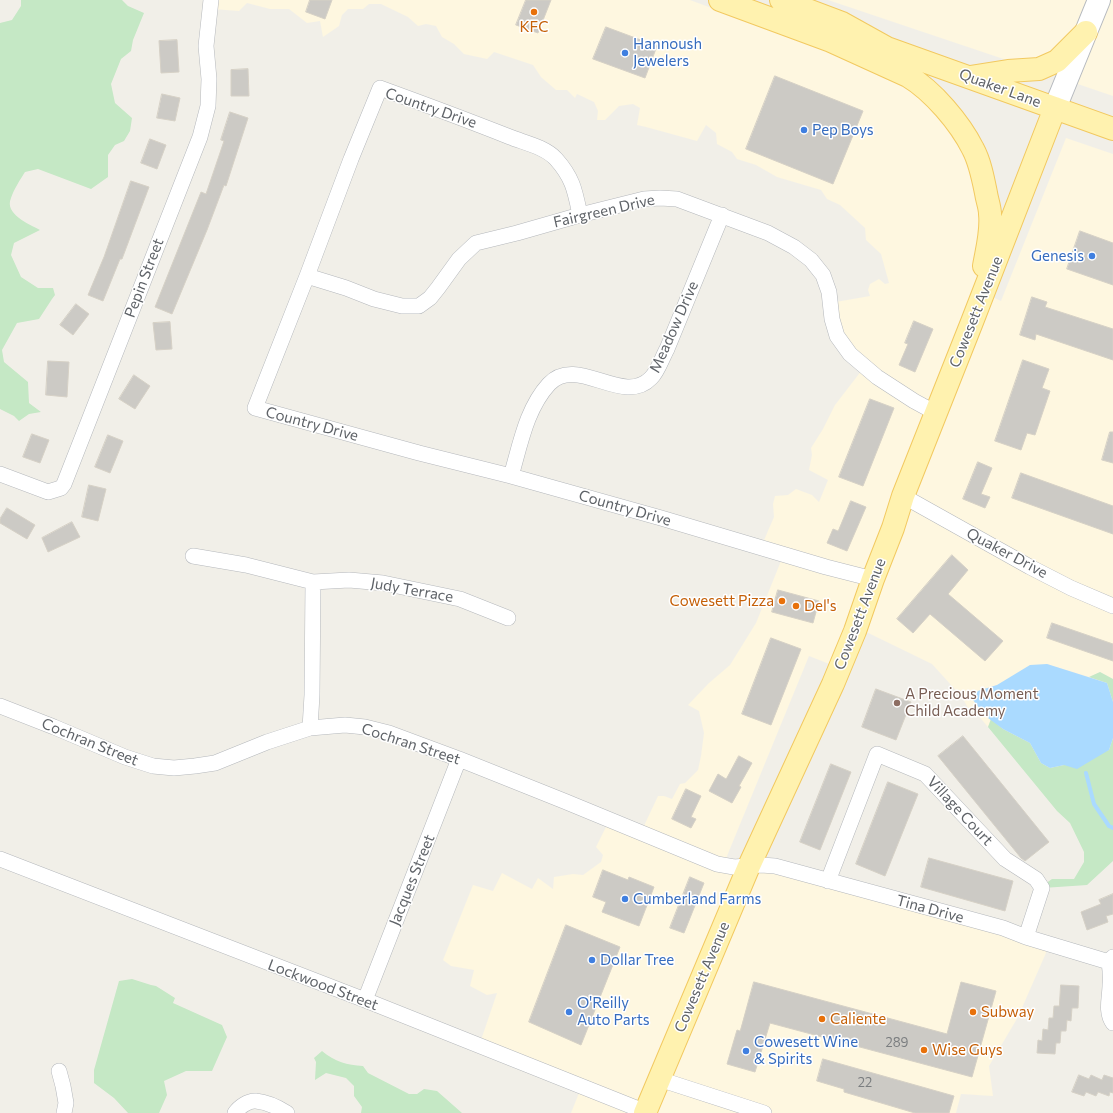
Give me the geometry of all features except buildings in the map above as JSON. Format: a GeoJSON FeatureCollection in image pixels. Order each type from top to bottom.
{"type":"FeatureCollection","features":[{"type":"Feature","properties":{"kind":"main road","name":"Quaker Lane"},"geometry":{"type":"LineString","coordinates":[[720,0],[831,41],[887,48]]}},
{"type":"Feature","properties":{"kind":"main road","name":"Quaker Lane"},"geometry":{"type":"LineString","coordinates":[[781,0],[842,23],[887,48],[1113,129]]}},
{"type":"Feature","properties":{"kind":"main road"},"geometry":{"type":"LineString","coordinates":[[1055,108],[1100,0]]}},
{"type":"Feature","properties":{"kind":"main road"},"geometry":{"type":"LineString","coordinates":[[969,77],[1008,71],[1039,69],[1057,61],[1086,32]]}},
{"type":"Feature","properties":{"kind":"main road"},"geometry":{"type":"LineString","coordinates":[[831,41],[918,82],[945,109],[973,148],[980,166],[990,214],[990,238],[972,322]]}},
{"type":"Feature","properties":{"kind":"main road","name":"Cowesett Avenue"},"geometry":{"type":"LineString","coordinates":[[646,1113],[749,866],[833,684],[860,618],[873,579],[893,528],[903,496],[1055,108]]}},
{"type":"Feature","properties":{"kind":"street","name":"Pepin Street"},"geometry":{"type":"LineString","coordinates":[[0,474],[48,492],[61,488],[64,484],[200,137],[208,106],[209,79],[206,46],[211,0]]}},
{"type":"Feature","properties":{"kind":"street","name":"Country Drive"},"geometry":{"type":"LineString","coordinates":[[580,215],[570,178],[566,171],[551,155],[540,149],[482,126],[380,88],[351,159],[308,276],[255,408],[419,453],[511,476],[662,518],[826,567],[873,579]]}},
{"type":"Feature","properties":{"kind":"street","name":"Fairgreen Drive"},"geometry":{"type":"LineString","coordinates":[[308,276],[374,299],[402,306],[419,306],[430,298],[458,259],[476,242],[517,233],[644,199],[677,199],[768,233],[794,247],[810,260],[823,275],[829,292],[832,319],[838,336],[850,354],[877,377],[914,401],[936,413]]}},
{"type":"Feature","properties":{"kind":"street","name":"Meadow Drive"},"geometry":{"type":"LineString","coordinates":[[511,476],[526,423],[537,400],[549,384],[559,376],[573,374],[624,387],[634,387],[644,384],[651,378],[657,370],[667,349],[722,215]]}},
{"type":"Feature","properties":{"kind":"street","name":"Quaker Drive"},"geometry":{"type":"LineString","coordinates":[[903,496],[1071,588],[1113,606]]}},
{"type":"Feature","properties":{"kind":"street","name":"Judy Terrace"},"geometry":{"type":"LineString","coordinates":[[193,556],[246,565],[313,582],[349,580],[383,583],[460,599],[508,618]]}},
{"type":"Feature","properties":{"kind":"street"},"geometry":{"type":"LineString","coordinates":[[310,728],[312,695],[313,582]]}},
{"type":"Feature","properties":{"kind":"street","name":"Cochran Street"},"geometry":{"type":"LineString","coordinates":[[0,706],[125,757],[153,766],[174,768],[215,763],[267,742],[310,728],[345,725],[365,727],[389,733],[459,759],[717,864],[734,867],[749,866]]}},
{"type":"Feature","properties":{"kind":"street","name":"Village Court"},"geometry":{"type":"LineString","coordinates":[[828,881],[877,754],[925,774],[1005,859],[1036,879],[1042,888],[1026,937]]}},
{"type":"Feature","properties":{"kind":"street","name":"Jacques Street"},"geometry":{"type":"LineString","coordinates":[[364,1000],[459,759]]}},
{"type":"Feature","properties":{"kind":"street","name":"Lockwood Street"},"geometry":{"type":"LineString","coordinates":[[0,859],[364,1000],[646,1113]]}},
{"type":"Feature","properties":{"kind":"street","name":"Tina Drive"},"geometry":{"type":"LineString","coordinates":[[749,866],[775,866],[1003,928],[1026,937],[1111,959]]}},
{"type":"Feature","properties":{"kind":"street"},"geometry":{"type":"LineString","coordinates":[[1111,959],[1111,984],[1108,1009],[1110,1020],[1113,1023]]}},
{"type":"Feature","properties":{"kind":"street"},"geometry":{"type":"LineString","coordinates":[[59,1071],[66,1103],[64,1113]]}},
{"type":"Feature","properties":{"kind":"street"},"geometry":{"type":"LineString","coordinates":[[659,1079],[764,1113]]}},
{"type":"Feature","properties":{"kind":"street"},"geometry":{"type":"LineString","coordinates":[[235,1113],[244,1105],[255,1101],[278,1108],[286,1113]]}},
{"type":"Feature","properties":{"kind":"shaded area"},"geometry":{"type":"Polygon","coordinates":[[[211,0],[690,0],[908,81],[915,82],[981,173],[979,291],[1001,301],[1066,138],[1113,154],[1113,679],[1100,672],[1089,677],[1047,664],[997,685],[978,691],[991,719],[988,727],[977,714],[968,708],[962,697],[932,664],[856,627],[837,667],[809,656],[727,856],[728,859],[1049,946],[1018,1017],[989,1066],[993,1096],[961,1094],[956,1113],[571,1113],[581,1088],[479,1046],[497,993],[487,995],[470,986],[474,970],[451,966],[443,960],[473,885],[493,891],[502,873],[532,889],[538,878],[553,889],[554,877],[573,874],[583,875],[601,862],[603,855],[596,847],[610,819],[643,828],[658,796],[664,796],[672,799],[680,784],[685,783],[698,770],[704,733],[699,711],[688,705],[709,683],[730,665],[756,623],[783,556],[761,547],[774,517],[773,504],[775,496],[788,495],[796,489],[812,495],[819,502],[828,480],[809,470],[812,455],[811,448],[823,429],[835,405],[862,370],[848,353],[830,303],[870,296],[868,290],[870,284],[879,279],[885,284],[889,283],[881,254],[866,240],[865,228],[840,205],[827,199],[821,190],[777,177],[756,165],[737,159],[732,152],[717,144],[716,133],[706,125],[697,141],[637,125],[640,108],[633,104],[619,106],[605,120],[597,120],[598,111],[594,102],[577,94],[575,98],[567,90],[556,90],[541,77],[533,65],[494,52],[487,59],[464,54],[454,44],[442,37],[436,26],[426,24],[418,26],[408,17],[381,4],[369,4],[363,9],[348,9],[342,15],[339,26],[323,37],[320,21],[307,23],[289,9],[270,9],[247,3],[239,11],[212,9],[211,0]]]}},
{"type":"Feature","properties":{"kind":"shaded area"},"geometry":{"type":"Polygon","coordinates":[[[828,0],[1113,0],[1113,96],[1063,79],[828,0]]]}},
{"type":"Feature","properties":{"kind":"green space"},"geometry":{"type":"Polygon","coordinates":[[[21,0],[122,0],[128,6],[144,13],[133,40],[131,51],[121,59],[111,84],[115,103],[132,118],[130,131],[124,141],[115,145],[108,155],[108,177],[91,189],[38,169],[25,172],[15,188],[11,198],[10,204],[14,214],[40,230],[14,243],[11,255],[21,277],[38,288],[53,288],[55,295],[39,319],[17,323],[2,350],[4,362],[28,382],[29,403],[41,412],[29,414],[19,421],[14,416],[0,409],[0,23],[12,20],[21,6],[21,0]]]}},
{"type":"Feature","properties":{"kind":"green space"},"geometry":{"type":"Polygon","coordinates":[[[1100,672],[1113,679],[1113,702],[1107,683],[1089,677],[1100,672]]]}},
{"type":"Feature","properties":{"kind":"green space"},"geometry":{"type":"Polygon","coordinates":[[[991,719],[1003,729],[1030,743],[1041,763],[1050,768],[1064,765],[1109,750],[1113,738],[1113,861],[1087,885],[1043,888],[1042,886],[1052,879],[1074,879],[1084,862],[1084,852],[1070,823],[1057,811],[988,727],[991,719]]]}},
{"type":"Feature","properties":{"kind":"green space"},"geometry":{"type":"Polygon","coordinates":[[[132,979],[156,986],[175,998],[173,1003],[222,1025],[227,1037],[212,1071],[186,1071],[164,1081],[167,1095],[159,1113],[128,1113],[114,1098],[94,1083],[94,1070],[119,981],[132,979]]]}},
{"type":"Feature","properties":{"kind":"green space"},"geometry":{"type":"Polygon","coordinates":[[[322,1051],[341,1062],[363,1066],[368,1073],[409,1094],[417,1094],[424,1089],[437,1091],[462,1113],[361,1113],[362,1107],[354,1096],[354,1086],[346,1078],[326,1073],[315,1080],[316,1062],[314,1058],[322,1051]]]}},
{"type":"Feature","properties":{"kind":"water"},"geometry":{"type":"Polygon","coordinates":[[[1047,664],[1107,683],[1113,702],[1113,738],[1109,750],[1077,769],[1064,765],[1050,768],[1041,763],[1030,743],[1003,729],[988,718],[989,717],[984,714],[973,700],[978,691],[997,685],[1030,665],[1047,664]]]}},
{"type":"Feature","properties":{"kind":"waterway"},"geometry":{"type":"LineString","coordinates":[[1086,773],[1094,804],[1109,826],[1113,828]]}},
{"type":"Feature","properties":{"kind":"place","name":"KFC"},"geometry":{"type":"Point","coordinates":[534,12]}},
{"type":"Feature","properties":{"kind":"place","name":"Hannoush Jewelers"},"geometry":{"type":"Point","coordinates":[625,53]}},
{"type":"Feature","properties":{"kind":"place","name":"Pep Boys"},"geometry":{"type":"Point","coordinates":[804,130]}},
{"type":"Feature","properties":{"kind":"place","name":"Genesis"},"geometry":{"type":"Point","coordinates":[1092,256]}},
{"type":"Feature","properties":{"kind":"place","name":"Cowesett Pizza"},"geometry":{"type":"Point","coordinates":[782,601]}},
{"type":"Feature","properties":{"kind":"place","name":"Del's"},"geometry":{"type":"Point","coordinates":[796,606]}},
{"type":"Feature","properties":{"kind":"place","name":"A Precious Moment Child Academy"},"geometry":{"type":"Point","coordinates":[897,703]}},
{"type":"Feature","properties":{"kind":"place","name":"Cumberland Farms"},"geometry":{"type":"Point","coordinates":[625,899]}},
{"type":"Feature","properties":{"kind":"place","name":"Dollar Tree"},"geometry":{"type":"Point","coordinates":[592,960]}},
{"type":"Feature","properties":{"kind":"place","name":"O'Reilly Auto Parts"},"geometry":{"type":"Point","coordinates":[569,1012]}},
{"type":"Feature","properties":{"kind":"place","name":"Subway"},"geometry":{"type":"Point","coordinates":[973,1012]}},
{"type":"Feature","properties":{"kind":"place","name":"Caliente"},"geometry":{"type":"Point","coordinates":[822,1019]}},
{"type":"Feature","properties":{"kind":"place","name":"Wise Guys"},"geometry":{"type":"Point","coordinates":[924,1050]}},
{"type":"Feature","properties":{"kind":"place","name":"Cowesett Wine & Spirits"},"geometry":{"type":"Point","coordinates":[746,1051]}}]}
